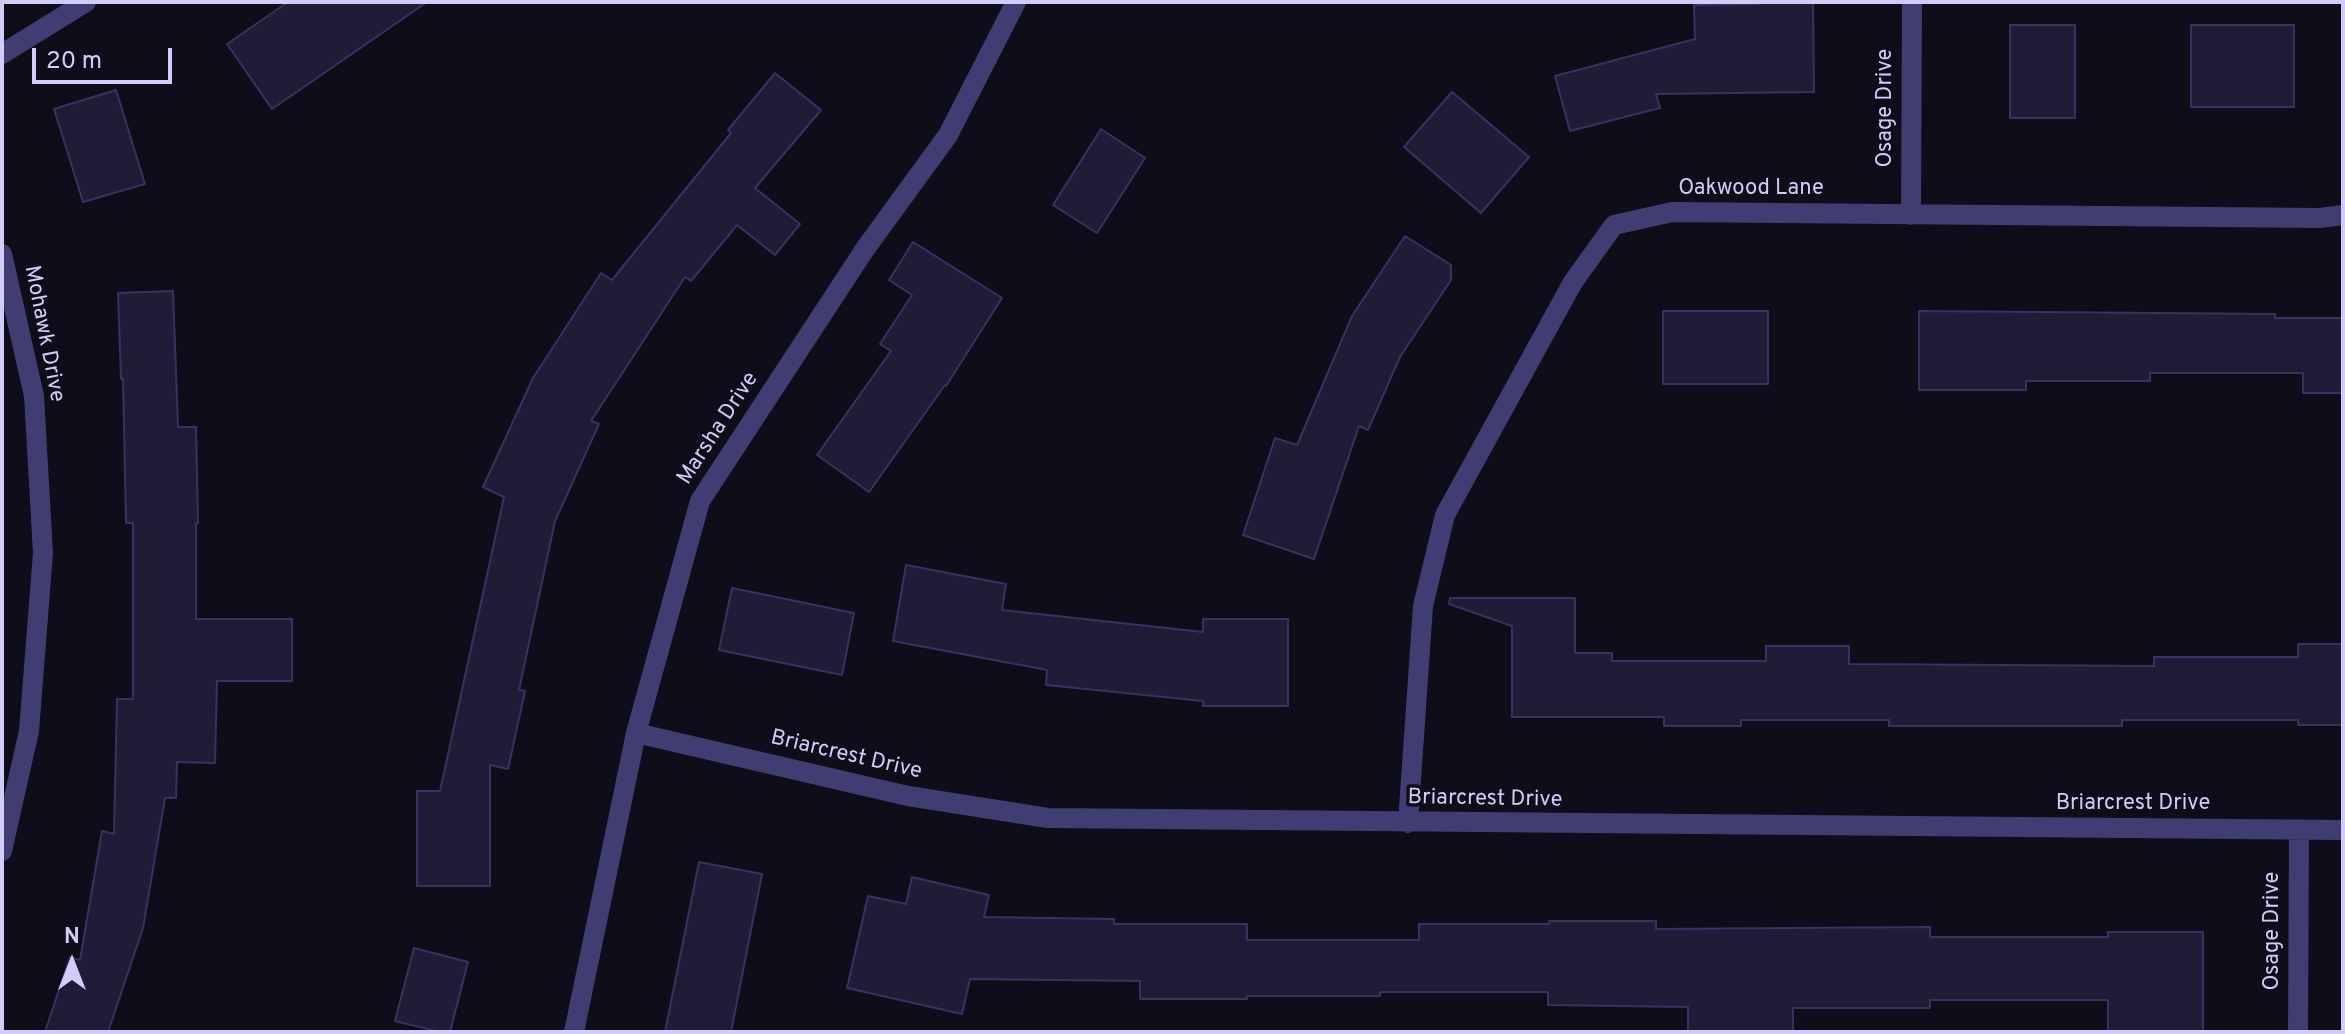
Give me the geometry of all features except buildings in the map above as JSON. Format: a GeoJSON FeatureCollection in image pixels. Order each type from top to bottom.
{"type":"FeatureCollection","features":[{"type":"Feature","properties":{"kind":"street"},"geometry":{"type":"LineString","coordinates":[[2,54],[86,2]]}},
{"type":"Feature","properties":{"kind":"street","name":"Marsha Drive"},"geometry":{"type":"LineString","coordinates":[[574,1032],[636,733],[700,501],[865,249],[948,135],[1016,2]]}},
{"type":"Feature","properties":{"kind":"street","name":"Osage Drive"},"geometry":{"type":"LineString","coordinates":[[1911,215],[1912,2]]}},
{"type":"Feature","properties":{"kind":"street","name":"Oakwood Lane"},"geometry":{"type":"LineString","coordinates":[[1408,823],[1423,606],[1445,515],[1573,282],[1614,225],[1672,212],[2320,218],[2343,215]]}},
{"type":"Feature","properties":{"kind":"street","name":"Mohawk Drive"},"geometry":{"type":"LineString","coordinates":[[2,254],[34,396],[43,553],[29,731],[2,851]]}},
{"type":"Feature","properties":{"kind":"street","name":"Briarcrest Drive"},"geometry":{"type":"LineString","coordinates":[[636,733],[908,796],[1048,818],[2343,830]]}},
{"type":"Feature","properties":{"kind":"street","name":"Osage Drive"},"geometry":{"type":"LineString","coordinates":[[2298,1032],[2299,831]]}}]}
